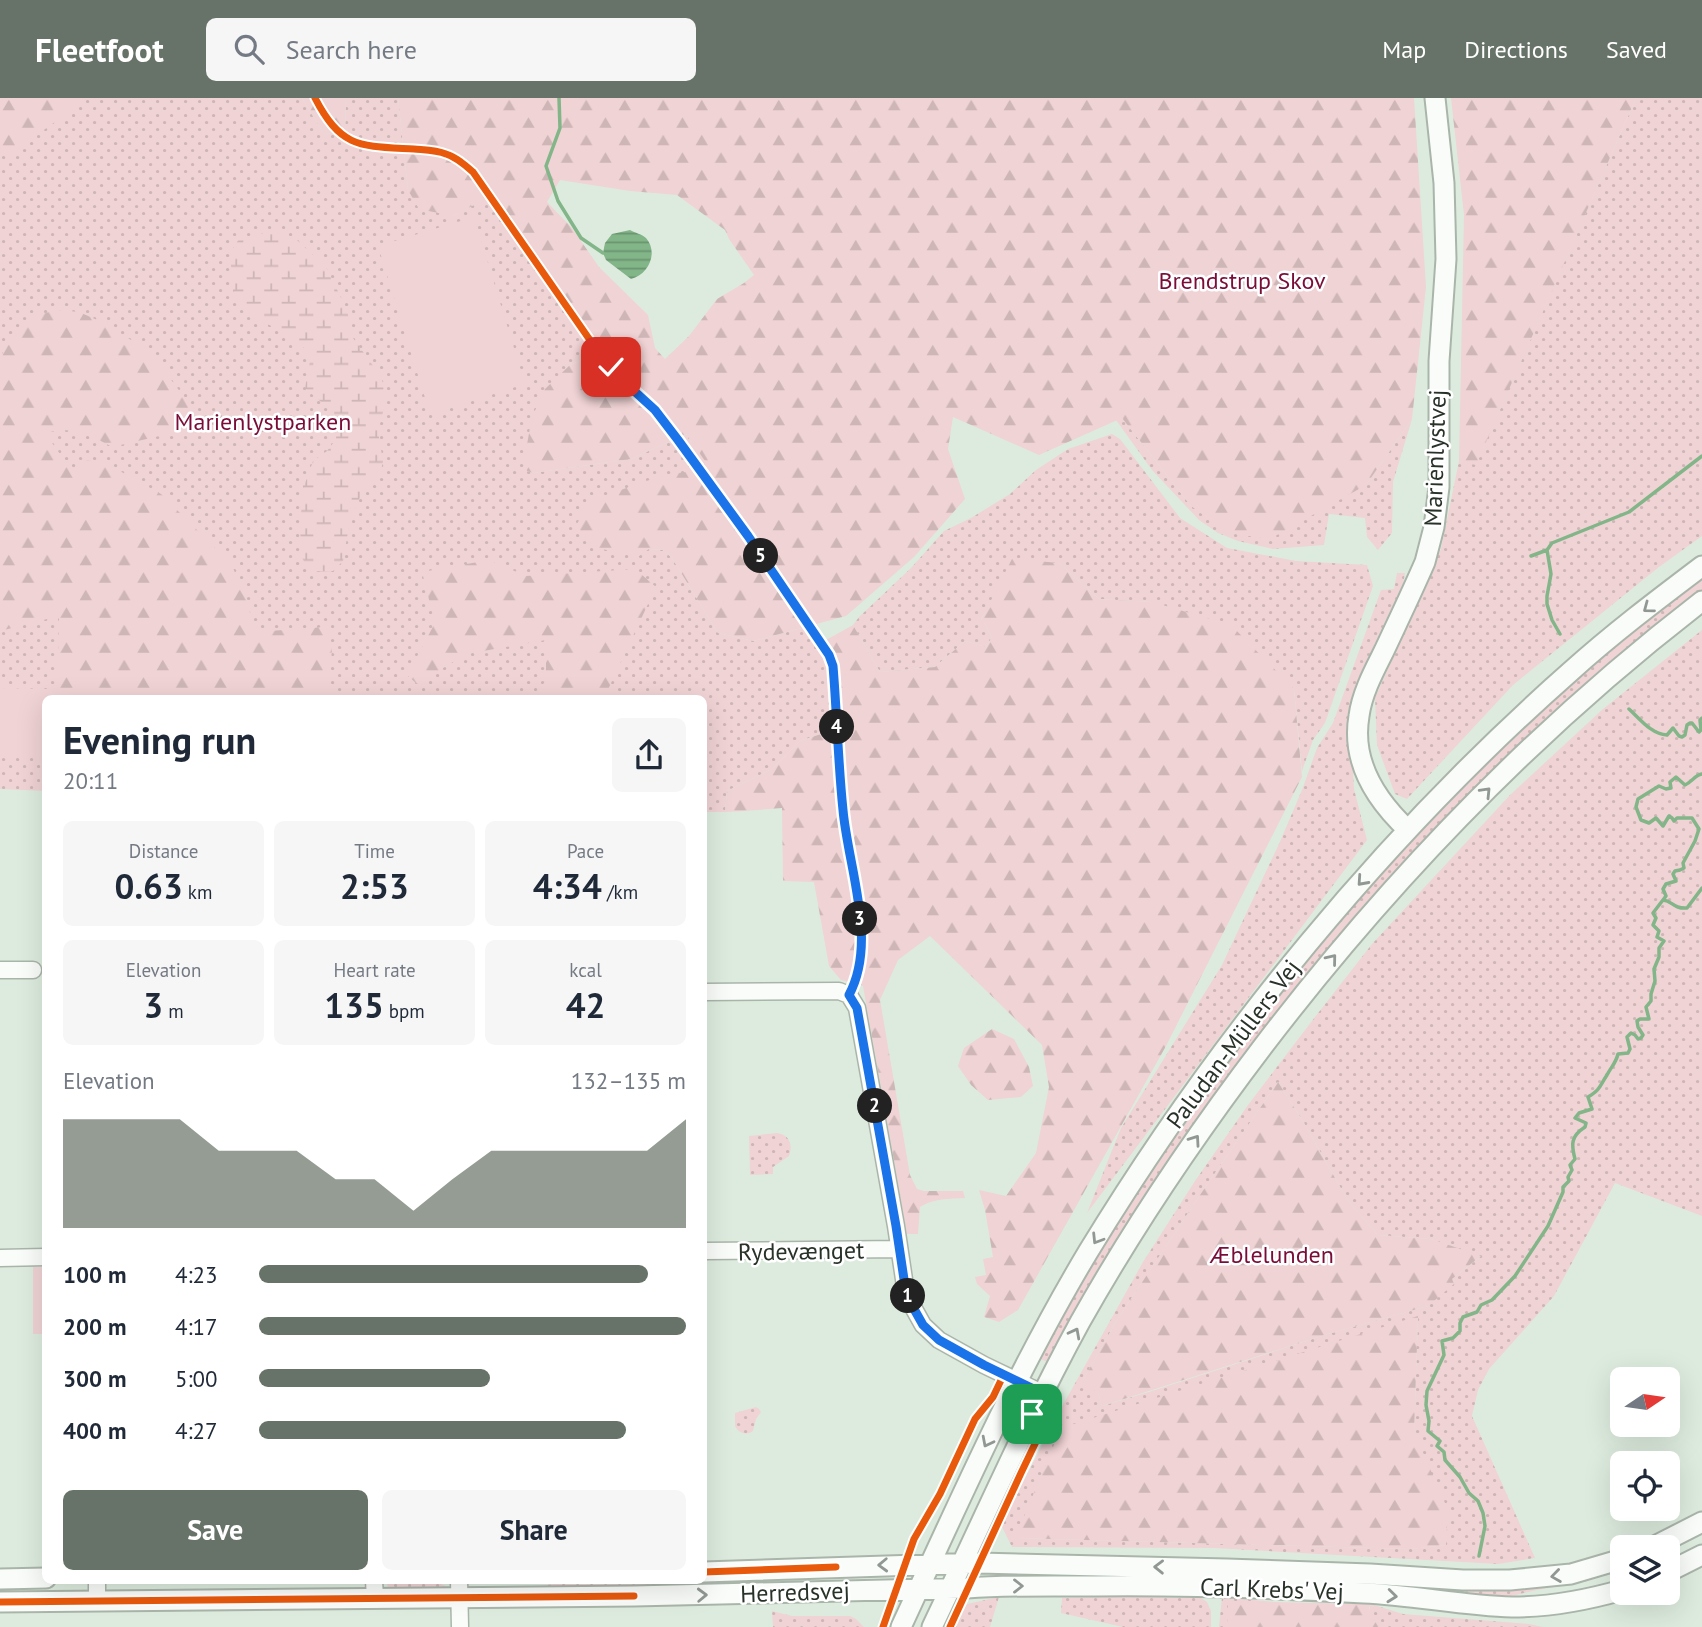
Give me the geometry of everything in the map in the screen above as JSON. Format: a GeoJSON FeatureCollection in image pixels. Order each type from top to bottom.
{"type":"FeatureCollection","features":[{"type":"Feature","properties":{"kind":"street","name":"Marienlystvej"},"geometry":{"type":"LineString","coordinates":[[1408,830],[1393,816],[1365,775],[1360,758],[1358,717],[1370,681],[1425,562],[1437,509],[1439,361],[1446,259],[1446,213],[1435,98]]}},
{"type":"Feature","properties":{"kind":"street","name":"Paludan-Müllers Vej"},"geometry":{"type":"LineString","coordinates":[[901,1627],[983,1449],[1087,1254],[1133,1181],[1213,1066],[1335,911],[1408,830],[1570,671],[1702,566]]}},
{"type":"Feature","properties":{"kind":"street","name":"Paludan-Müllers Vej"},"geometry":{"type":"LineString","coordinates":[[932,1627],[1042,1393],[1112,1268],[1178,1164],[1233,1086],[1357,929],[1423,855],[1567,713],[1702,601]]}},
{"type":"Feature","properties":{"kind":"street"},"geometry":{"type":"LineString","coordinates":[[0,970],[33,970]]}},
{"type":"Feature","properties":{"kind":"street","name":"Rydevænget"},"geometry":{"type":"LineString","coordinates":[[707,992],[839,991],[849,995],[857,1008],[909,1300],[923,1325],[939,1340],[1042,1393]]}},
{"type":"Feature","properties":{"kind":"street","name":"Rydevænget"},"geometry":{"type":"LineString","coordinates":[[707,1251],[899,1250]]}},
{"type":"Feature","properties":{"kind":"street"},"geometry":{"type":"LineString","coordinates":[[0,1258],[42,1257]]}},
{"type":"Feature","properties":{"kind":"street"},"geometry":{"type":"LineString","coordinates":[[1677,1535],[1702,1522]]}},
{"type":"Feature","properties":{"kind":"street"},"geometry":{"type":"LineString","coordinates":[[1680,1566],[1702,1555]]}},
{"type":"Feature","properties":{"kind":"street","name":"Herredsvej"},"geometry":{"type":"LineString","coordinates":[[707,1572],[962,1563]]}},
{"type":"Feature","properties":{"kind":"street","name":"Carl Krebs' Vej"},"geometry":{"type":"LineString","coordinates":[[962,1563],[1227,1569],[1510,1580],[1571,1574],[1610,1563]]}},
{"type":"Feature","properties":{"kind":"street"},"geometry":{"type":"LineString","coordinates":[[0,1579],[42,1578]]}},
{"type":"Feature","properties":{"kind":"street"},"geometry":{"type":"LineString","coordinates":[[97,1584],[97,1601]]}},
{"type":"Feature","properties":{"kind":"street","name":"Carl Krebs' Vej"},"geometry":{"type":"LineString","coordinates":[[919,1589],[1001,1586],[1250,1587],[1370,1593],[1513,1607],[1548,1605],[1610,1593]]}},
{"type":"Feature","properties":{"kind":"street","name":"Herredsvej"},"geometry":{"type":"LineString","coordinates":[[0,1602],[97,1601],[374,1589],[459,1589],[634,1596],[919,1589]]}},
{"type":"Feature","properties":{"kind":"street"},"geometry":{"type":"LineString","coordinates":[[459,1589],[460,1627]]}},
{"type":"Feature","properties":{"kind":"green space","name":"Marienlystparken"},"geometry":{"type":"Polygon","coordinates":[[[0,98],[302,98],[324,134],[345,132],[346,98],[398,98],[408,190],[453,216],[495,193],[602,352],[570,365],[527,471],[533,473],[631,459],[686,434],[711,468],[649,549],[663,550],[672,558],[718,633],[754,641],[817,624],[840,669],[839,728],[800,741],[772,769],[727,791],[725,812],[707,812],[707,695],[42,695],[42,791],[0,789],[0,98]]]}},
{"type":"Feature","properties":{"kind":"green space"},"geometry":{"type":"Polygon","coordinates":[[[0,98],[88,98],[8,156],[0,153],[0,98]]]}},
{"type":"Feature","properties":{"kind":"green space"},"geometry":{"type":"Polygon","coordinates":[[[302,98],[346,98],[345,132],[324,134],[302,98]]]}},
{"type":"Feature","properties":{"kind":"green space","name":"Brendstrup Skov"},"geometry":{"type":"Polygon","coordinates":[[[398,98],[1414,98],[1426,287],[1412,419],[1366,485],[1270,539],[1228,533],[1191,506],[1122,418],[1039,455],[953,417],[948,449],[965,499],[914,557],[846,616],[754,641],[718,633],[672,558],[663,550],[649,549],[639,556],[596,548],[576,526],[589,501],[661,476],[710,468],[686,434],[631,459],[533,473],[527,471],[524,461],[532,417],[545,389],[570,365],[602,352],[495,194],[453,216],[419,209],[408,190],[398,98]],[[560,180],[547,202],[572,228],[599,267],[648,315],[655,348],[665,359],[689,336],[717,299],[754,275],[725,230],[677,195],[560,180]]]}},
{"type":"Feature","properties":{"kind":"green space"},"geometry":{"type":"Polygon","coordinates":[[[1451,98],[1636,98],[1476,465],[1459,461],[1464,215],[1451,98]]]}},
{"type":"Feature","properties":{"kind":"green space"},"geometry":{"type":"Polygon","coordinates":[[[1636,98],[1702,98],[1702,536],[1659,567],[1513,685],[1407,799],[1395,794],[1377,745],[1375,698],[1441,549],[1459,461],[1476,464],[1636,98]]]}},
{"type":"Feature","properties":{"kind":"green space"},"geometry":{"type":"Polygon","coordinates":[[[474,217],[525,384],[430,414],[378,246],[474,217]]]}},
{"type":"Feature","properties":{"kind":"green space"},"geometry":{"type":"Polygon","coordinates":[[[272,231],[297,240],[326,267],[347,310],[353,338],[385,387],[385,404],[378,432],[383,461],[381,471],[361,495],[350,520],[343,561],[333,571],[311,572],[302,558],[300,528],[303,489],[313,461],[327,451],[336,439],[337,420],[327,407],[305,388],[311,356],[295,340],[249,313],[233,290],[230,253],[239,239],[272,231]]]}},
{"type":"Feature","properties":{"kind":"green space"},"geometry":{"type":"Polygon","coordinates":[[[58,310],[79,312],[104,323],[139,345],[166,373],[181,393],[192,415],[185,430],[112,447],[80,432],[64,430],[45,433],[73,472],[87,460],[109,465],[161,494],[231,564],[245,594],[255,632],[326,627],[332,648],[328,695],[57,695],[59,616],[0,631],[0,357],[22,323],[58,310]]]}},
{"type":"Feature","properties":{"kind":"green space"},"geometry":{"type":"Polygon","coordinates":[[[1122,418],[1191,506],[1366,485],[1412,419],[1393,482],[1392,533],[1378,550],[1367,537],[1365,518],[1329,514],[1324,545],[1273,549],[1218,533],[1199,520],[1152,470],[1116,420],[1122,418]]]}},
{"type":"Feature","properties":{"kind":"green space"},"geometry":{"type":"Polygon","coordinates":[[[1112,434],[1120,439],[1180,518],[1227,548],[1296,561],[1367,565],[1373,586],[1325,723],[1313,740],[1302,771],[1294,689],[1152,602],[1099,599],[1059,563],[987,609],[981,619],[992,637],[986,647],[965,641],[935,667],[880,672],[853,625],[944,531],[1010,494],[1036,470],[1068,449],[1112,434]]]}},
{"type":"Feature","properties":{"kind":"green space"},"geometry":{"type":"Polygon","coordinates":[[[1012,559],[1059,563],[1099,599],[1152,602],[1231,625],[1294,689],[1302,777],[1166,1046],[1018,1310],[999,1322],[984,1317],[990,1296],[977,1284],[975,1277],[986,1275],[983,1259],[993,1257],[979,1190],[1006,1196],[1036,1153],[1049,1087],[1042,1045],[930,936],[898,960],[880,1000],[910,1175],[917,1189],[963,1191],[965,1198],[936,1200],[920,1207],[918,1234],[907,1234],[863,986],[841,980],[829,966],[814,882],[783,881],[782,808],[725,812],[727,791],[772,769],[800,741],[839,728],[840,669],[826,640],[853,625],[880,672],[935,667],[965,641],[986,647],[992,637],[981,620],[1012,559]]]}},
{"type":"Feature","properties":{"kind":"green space"},"geometry":{"type":"Polygon","coordinates":[[[489,560],[526,576],[635,569],[656,587],[605,695],[533,695],[546,681],[546,640],[466,654],[417,684],[407,675],[435,623],[422,572],[489,560]]]}},
{"type":"Feature","properties":{"kind":"green space"},"geometry":{"type":"Polygon","coordinates":[[[1397,573],[1405,573],[1403,585],[1349,711],[1354,789],[1367,840],[1087,1213],[1121,1128],[1222,965],[1279,844],[1317,748],[1333,723],[1381,590],[1394,589],[1397,573]]]}},
{"type":"Feature","properties":{"kind":"green space"},"geometry":{"type":"Polygon","coordinates":[[[1702,576],[1702,591],[1656,627],[1380,890],[1307,975],[1270,1022],[1050,1363],[1038,1358],[1103,1243],[1181,1124],[1264,1010],[1376,876],[1486,762],[1545,707],[1632,631],[1702,576]]]}},
{"type":"Feature","properties":{"kind":"green space"},"geometry":{"type":"Polygon","coordinates":[[[1702,630],[1702,1216],[1615,1183],[1554,1296],[1489,1369],[1478,1390],[1472,1416],[1535,1558],[1498,1564],[1214,1548],[1012,1547],[1001,1525],[1064,1403],[1143,1262],[1248,1105],[1372,944],[1510,795],[1603,709],[1702,630]],[[1278,1082],[1117,1320],[1083,1380],[1098,1393],[1102,1406],[1328,1334],[1428,1306],[1452,1279],[1480,1257],[1431,1239],[1378,1235],[1348,1201],[1278,1082]],[[1418,1316],[1015,1538],[1410,1549],[1446,1545],[1414,1432],[1418,1316]]]}},
{"type":"Feature","properties":{"kind":"green space"},"geometry":{"type":"Polygon","coordinates":[[[0,688],[50,689],[50,695],[42,695],[42,757],[0,756],[0,688]]]}},
{"type":"Feature","properties":{"kind":"green space"},"geometry":{"type":"Polygon","coordinates":[[[992,1029],[1014,1039],[1029,1067],[1033,1086],[1021,1097],[988,1100],[971,1085],[958,1066],[964,1048],[992,1029]]]}},
{"type":"Feature","properties":{"kind":"green space","name":"Æblelunden"},"geometry":{"type":"Polygon","coordinates":[[[1278,1082],[1348,1201],[1378,1235],[1431,1239],[1481,1256],[1452,1279],[1454,1284],[1428,1306],[1328,1334],[1102,1406],[1098,1393],[1084,1384],[1083,1380],[1117,1320],[1278,1082]]]}},
{"type":"Feature","properties":{"kind":"green space"},"geometry":{"type":"Polygon","coordinates":[[[777,1133],[789,1141],[789,1156],[773,1167],[773,1174],[750,1175],[749,1136],[777,1133]]]}},
{"type":"Feature","properties":{"kind":"green space"},"geometry":{"type":"Polygon","coordinates":[[[33,1267],[42,1267],[42,1334],[33,1334],[33,1267]]]}},
{"type":"Feature","properties":{"kind":"green space"},"geometry":{"type":"Polygon","coordinates":[[[1418,1316],[1414,1432],[1448,1510],[1446,1545],[1410,1549],[1015,1538],[1061,1428],[1418,1316]]]}},
{"type":"Feature","properties":{"kind":"green space"},"geometry":{"type":"Polygon","coordinates":[[[756,1407],[761,1412],[753,1431],[740,1432],[735,1426],[735,1413],[756,1407]]]}},
{"type":"Feature","properties":{"kind":"green space"},"geometry":{"type":"Polygon","coordinates":[[[889,1575],[707,1584],[707,1580],[889,1575]]]}},
{"type":"Feature","properties":{"kind":"green space"},"geometry":{"type":"Polygon","coordinates":[[[984,1581],[1588,1581],[1499,1599],[984,1581]]]}},
{"type":"Feature","properties":{"kind":"green space"},"geometry":{"type":"Polygon","coordinates":[[[387,1584],[446,1586],[445,1591],[391,1590],[387,1584]]]}},
{"type":"Feature","properties":{"kind":"green space"},"geometry":{"type":"Polygon","coordinates":[[[554,1584],[704,1584],[639,1589],[473,1589],[554,1584]]]}},
{"type":"Feature","properties":{"kind":"green space"},"geometry":{"type":"Polygon","coordinates":[[[1198,1596],[1207,1602],[1211,1611],[1211,1627],[1123,1627],[1061,1613],[1062,1598],[1198,1596]]]}},
{"type":"Feature","properties":{"kind":"green space"},"geometry":{"type":"Polygon","coordinates":[[[999,1597],[990,1627],[955,1627],[967,1604],[999,1597]]]}},
{"type":"Feature","properties":{"kind":"green space"},"geometry":{"type":"Polygon","coordinates":[[[1222,1597],[1369,1611],[1371,1604],[1403,1614],[1543,1627],[1219,1627],[1222,1597]]]}},
{"type":"Feature","properties":{"kind":"green space"},"geometry":{"type":"Polygon","coordinates":[[[1228,1601],[1371,1604],[1369,1608],[1372,1616],[1381,1627],[1227,1627],[1228,1601]]]}},
{"type":"Feature","properties":{"kind":"green space"},"geometry":{"type":"Polygon","coordinates":[[[772,1611],[792,1616],[850,1616],[864,1627],[773,1627],[772,1611]]]}},
{"type":"Feature","properties":{"kind":"shaded area"},"geometry":{"type":"Polygon","coordinates":[[[630,230],[643,235],[652,250],[647,268],[631,279],[606,260],[603,253],[605,243],[612,234],[630,230]]]}},
{"type":"Feature","properties":{"kind":"waterway"},"geometry":{"type":"LineString","coordinates":[[559,98],[560,128],[546,166],[558,201],[581,238],[603,253]]}},
{"type":"Feature","properties":{"kind":"waterway"},"geometry":{"type":"LineString","coordinates":[[1560,634],[1547,604],[1551,574],[1547,550],[1552,543],[1629,512],[1702,456]]}},
{"type":"Feature","properties":{"kind":"waterway"},"geometry":{"type":"LineString","coordinates":[[1531,556],[1547,550]]}},
{"type":"Feature","properties":{"kind":"waterway"},"geometry":{"type":"LineString","coordinates":[[1629,709],[1656,732],[1667,735],[1673,728],[1682,737],[1690,723],[1699,732],[1702,718]]}},
{"type":"Feature","properties":{"kind":"waterway"},"geometry":{"type":"LineString","coordinates":[[1479,1556],[1485,1526],[1483,1513],[1478,1501],[1445,1460],[1444,1452],[1437,1446],[1440,1441],[1428,1431],[1427,1391],[1444,1355],[1442,1341],[1453,1338],[1460,1331],[1463,1317],[1477,1312],[1481,1305],[1492,1300],[1515,1276],[1548,1226],[1563,1187],[1569,1181],[1572,1170],[1570,1165],[1575,1159],[1573,1141],[1585,1127],[1586,1123],[1575,1118],[1579,1113],[1592,1109],[1588,1097],[1599,1088],[1618,1054],[1628,1053],[1630,1049],[1627,1037],[1631,1033],[1638,1039],[1643,1035],[1637,1021],[1649,1019],[1646,1007],[1651,1001],[1655,981],[1654,969],[1659,948],[1664,941],[1657,937],[1659,931],[1653,925],[1656,918],[1653,913],[1666,896],[1663,889],[1666,884],[1676,881],[1673,874],[1684,868],[1683,863],[1699,829],[1692,818],[1677,818],[1674,821],[1669,816],[1663,826],[1656,818],[1649,823],[1641,820],[1636,807],[1638,799],[1659,786],[1671,788],[1670,782],[1676,777],[1685,785],[1702,774]]}},
{"type":"Feature","properties":{"kind":"waterway"},"geometry":{"type":"LineString","coordinates":[[1663,900],[1687,908],[1702,888]]}},
{"type":"Feature","properties":{"kind":"cycle path"},"geometry":{"type":"LineString","coordinates":[[315,98],[334,127],[354,142],[450,155],[473,172],[592,343],[620,378],[655,410],[706,478],[829,655],[835,684],[843,815],[861,931],[859,967],[849,995],[857,1008],[905,1286],[916,1313],[931,1332],[951,1348],[1056,1400],[950,1627]]}},
{"type":"Feature","properties":{"kind":"cycle path"},"geometry":{"type":"LineString","coordinates":[[883,1627],[914,1539],[940,1494],[975,1419],[993,1397],[1004,1374]]}},
{"type":"Feature","properties":{"kind":"cycle path"},"geometry":{"type":"LineString","coordinates":[[707,1572],[836,1567]]}},
{"type":"Feature","properties":{"kind":"cycle path"},"geometry":{"type":"LineString","coordinates":[[0,1602],[634,1596]]}},
{"type":"Feature","properties":{"kind":"route"},"geometry":{"type":"LineString","coordinates":[[611,367],[655,410],[678,440],[748,536],[829,655],[833,666],[844,820],[860,915],[859,966],[849,995],[857,1008],[905,1286],[909,1300],[923,1325],[939,1340],[1042,1393],[1032,1414]]}}]}
